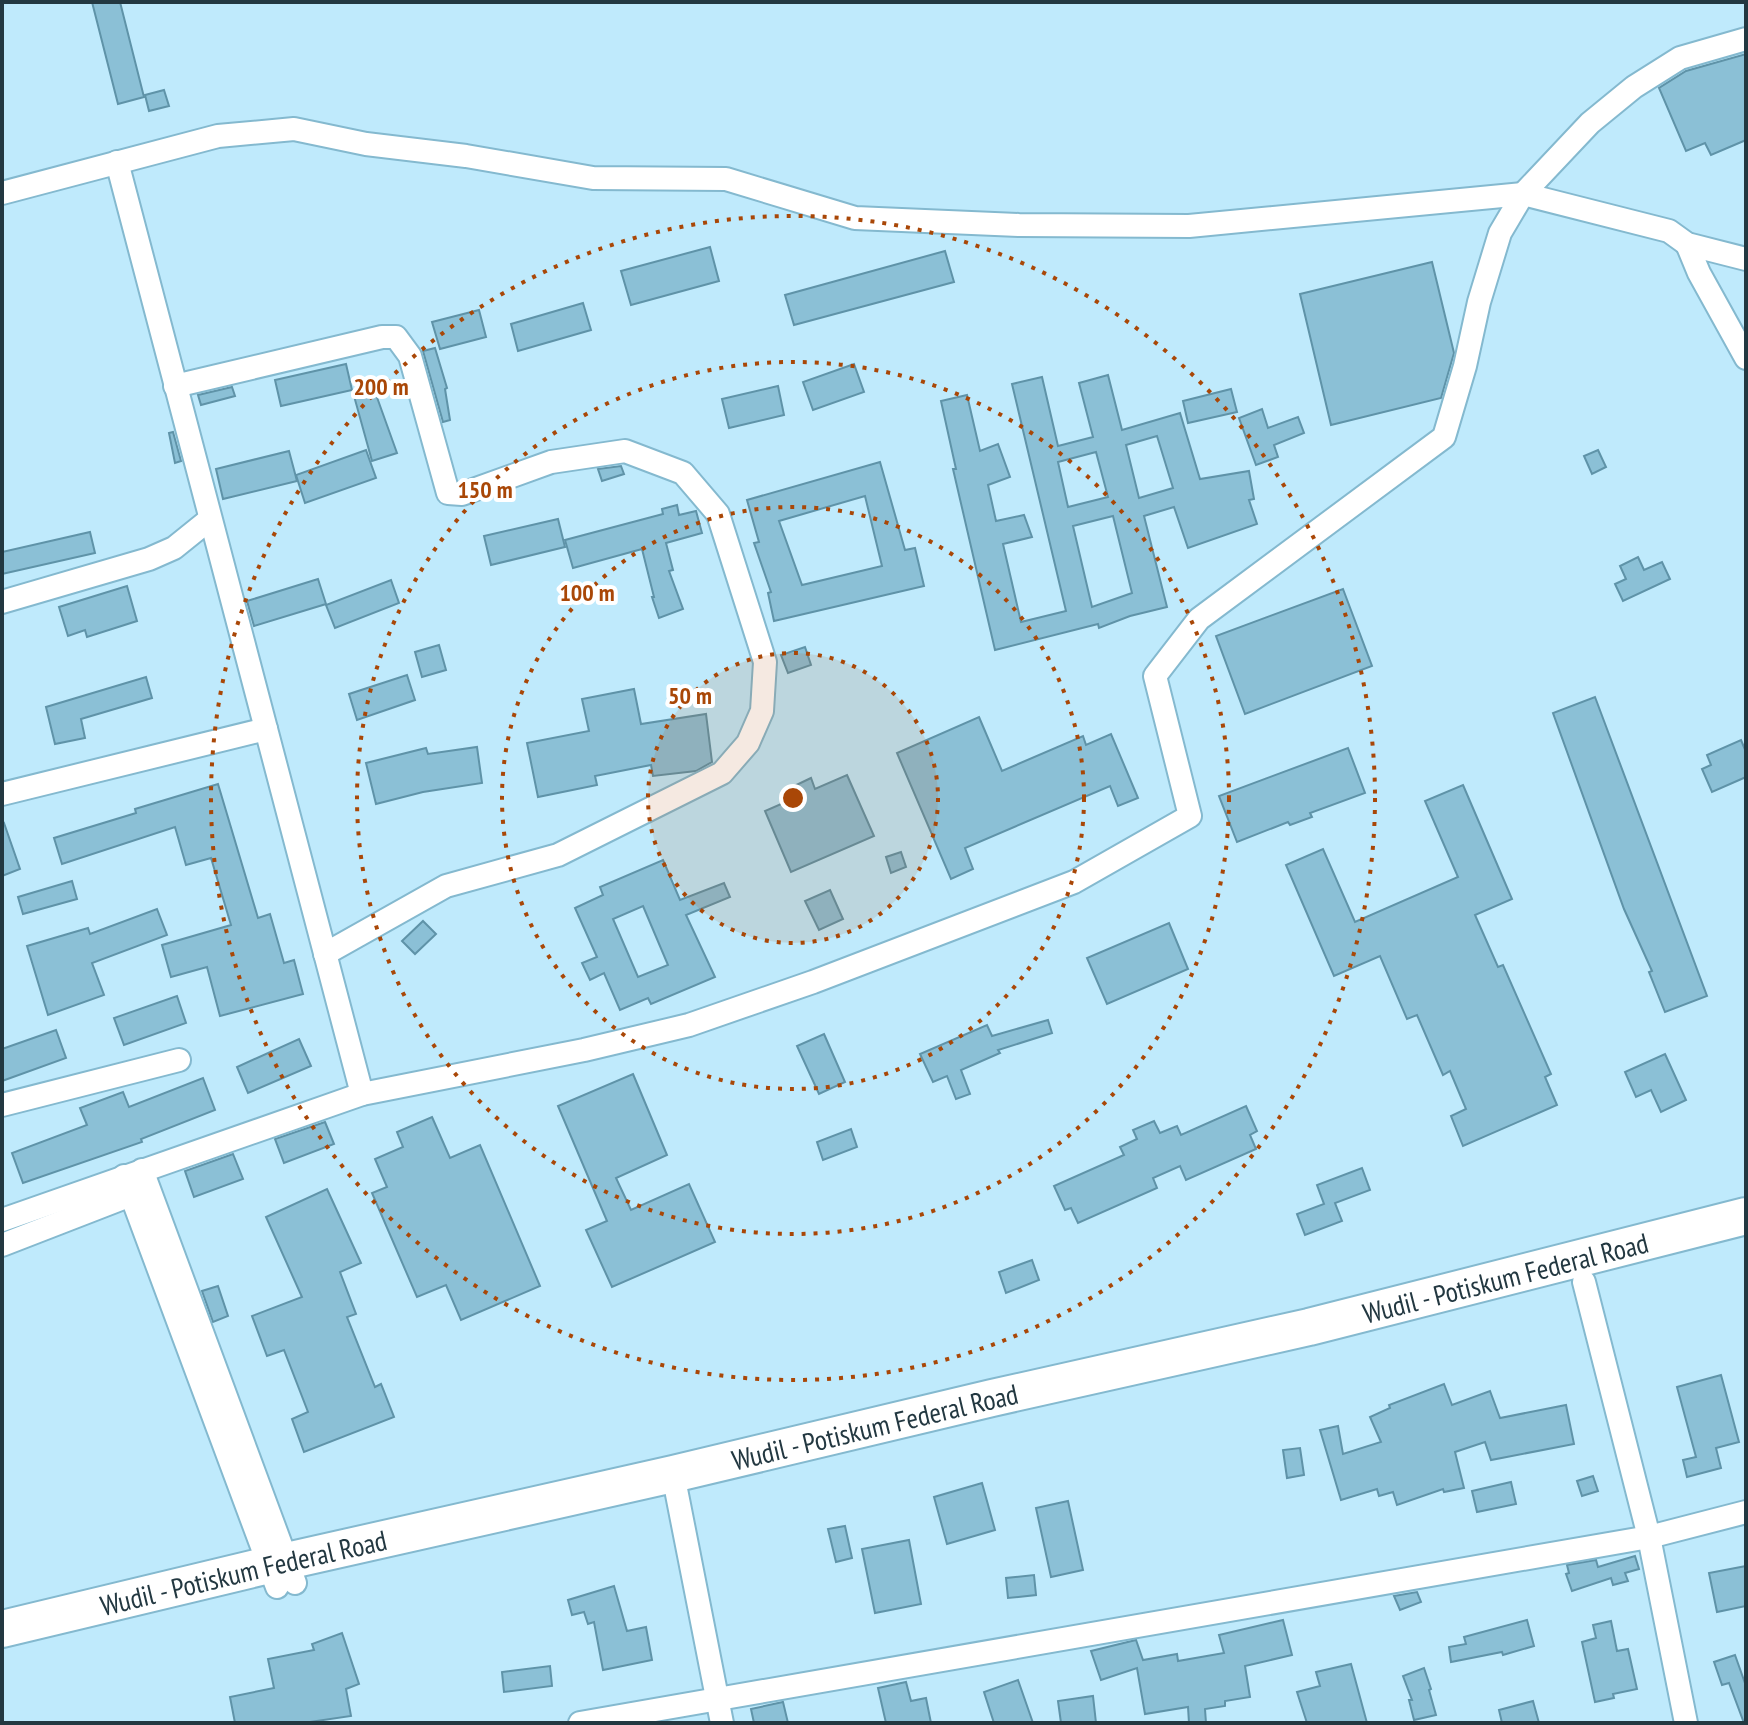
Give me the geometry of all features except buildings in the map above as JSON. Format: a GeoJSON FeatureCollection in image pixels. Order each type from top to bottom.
{"type":"FeatureCollection","features":[{"type":"Feature","properties":{"kind":"main road","name":"Wudil - Potiskum Federal Road"},"geometry":{"type":"LineString","coordinates":[[1560,1280],[1746,1216]]}},
{"type":"Feature","properties":{"kind":"main road","name":"Wudil - Potiskum Federal Road"},"geometry":{"type":"LineString","coordinates":[[2,1629],[282,1574],[1746,1240]]}},
{"type":"Feature","properties":{"kind":"main road","name":"Wudil - Potiskum Federal Road"},"geometry":{"type":"LineString","coordinates":[[2,1653],[282,1574]]}},
{"type":"Feature","properties":{"kind":"street"},"geometry":{"type":"LineString","coordinates":[[2,1245],[136,1182],[362,1094],[584,1050],[689,1025],[813,982],[1074,882],[1190,816],[1155,676],[1199,619],[1444,437],[1500,233],[1523,194],[1590,123],[1634,87],[1680,58],[1746,39]]}},
{"type":"Feature","properties":{"kind":"street"},"geometry":{"type":"LineString","coordinates":[[2,193],[218,136],[294,129],[366,144],[466,156],[593,178],[726,179],[855,218],[1019,225],[1189,226],[1523,194],[1669,231],[1687,244],[1746,259]]}},
{"type":"Feature","properties":{"kind":"street"},"geometry":{"type":"LineString","coordinates":[[117,162],[362,1094]]}},
{"type":"Feature","properties":{"kind":"street"},"geometry":{"type":"LineString","coordinates":[[1687,244],[1699,273],[1746,358]]}},
{"type":"Feature","properties":{"kind":"street"},"geometry":{"type":"LineString","coordinates":[[175,386],[382,337],[396,337],[410,356],[448,493],[462,494],[551,462],[625,451],[683,473],[718,514],[765,662],[762,711],[748,743],[722,773],[558,855],[446,886],[325,954]]}},
{"type":"Feature","properties":{"kind":"street"},"geometry":{"type":"LineString","coordinates":[[2,602],[149,559],[174,548],[210,519]]}},
{"type":"Feature","properties":{"kind":"street"},"geometry":{"type":"LineString","coordinates":[[2,794],[266,729]]}},
{"type":"Feature","properties":{"kind":"street"},"geometry":{"type":"LineString","coordinates":[[2,1105],[179,1060]]}},
{"type":"Feature","properties":{"kind":"street"},"geometry":{"type":"LineString","coordinates":[[2,1220],[136,1182]]}},
{"type":"Feature","properties":{"kind":"street"},"geometry":{"type":"LineString","coordinates":[[136,1182],[282,1574]]}},
{"type":"Feature","properties":{"kind":"street"},"geometry":{"type":"LineString","coordinates":[[1560,1280],[1649,1537],[1686,1723]]}},
{"type":"Feature","properties":{"kind":"street"},"geometry":{"type":"LineString","coordinates":[[675,1485],[722,1723]]}},
{"type":"Feature","properties":{"kind":"street"},"geometry":{"type":"LineString","coordinates":[[580,1723],[1649,1537],[1746,1512]]}}]}
